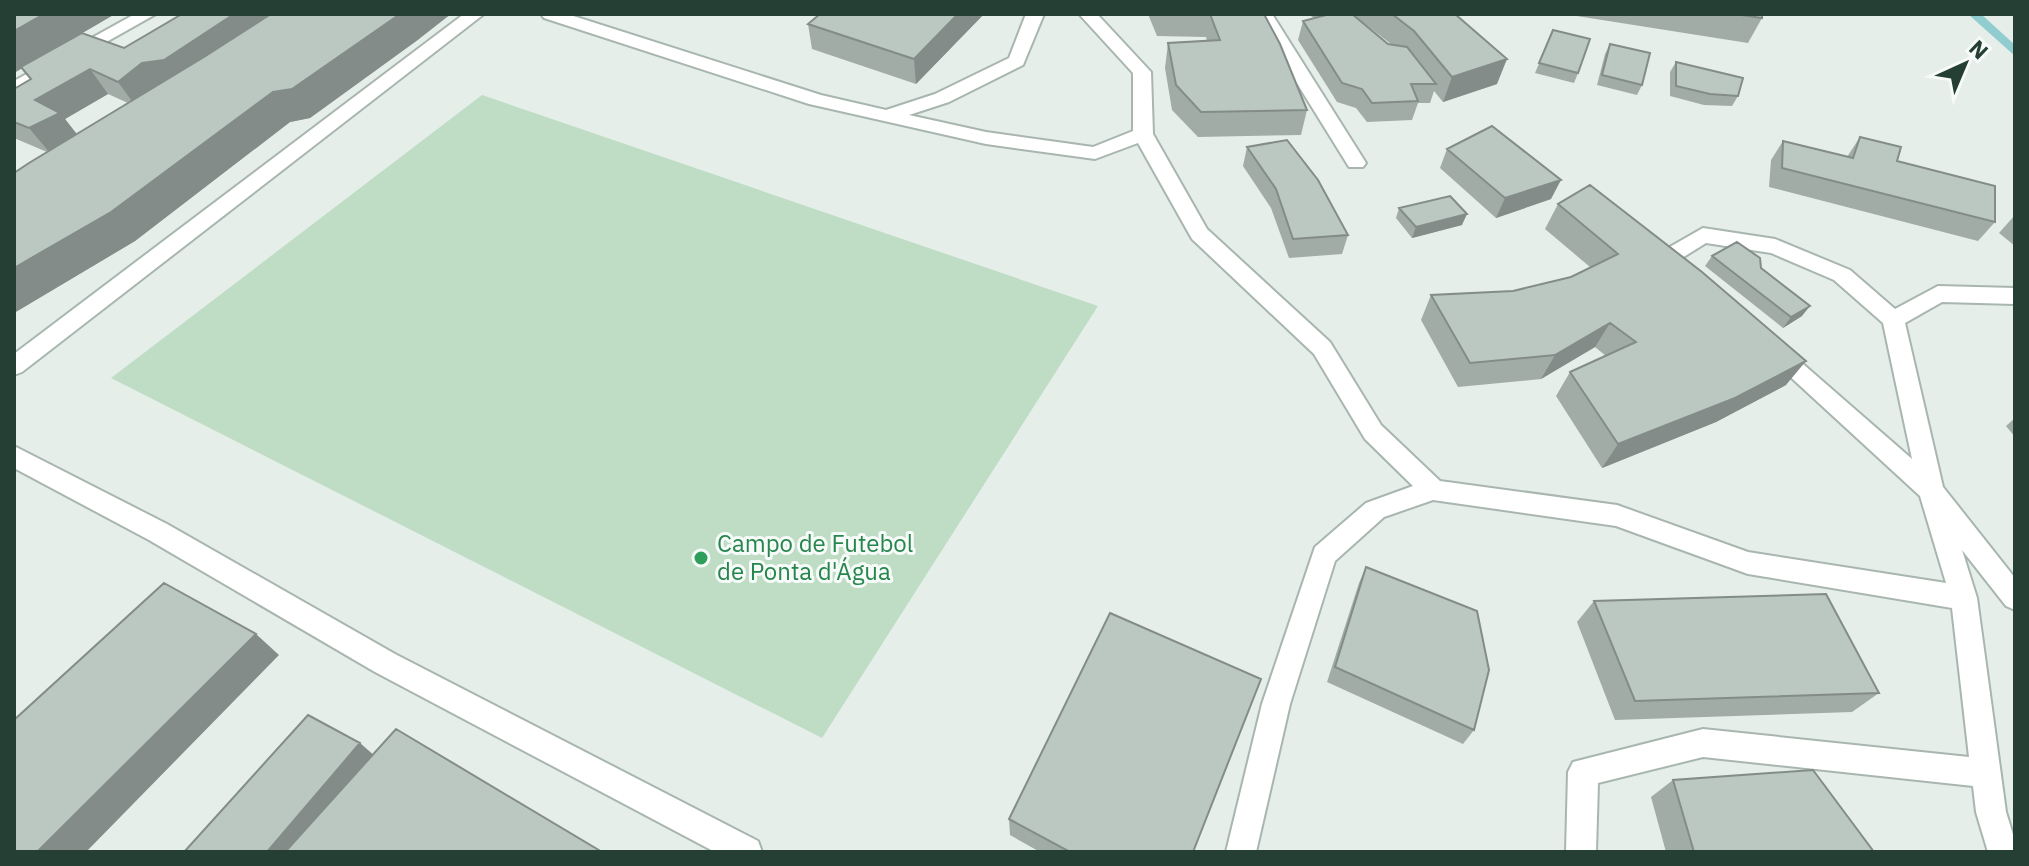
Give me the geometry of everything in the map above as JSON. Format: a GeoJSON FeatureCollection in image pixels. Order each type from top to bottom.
{"type":"FeatureCollection","features":[{"type":"Feature","properties":{"kind":"street"},"geometry":{"type":"LineString","coordinates":[[14,89],[147,14]]}},
{"type":"Feature","properties":{"kind":"street"},"geometry":{"type":"LineString","coordinates":[[14,366],[475,14]]}},
{"type":"Feature","properties":{"kind":"street"},"geometry":{"type":"LineString","coordinates":[[550,14],[816,100],[986,138],[1095,153],[1143,134]]}},
{"type":"Feature","properties":{"kind":"street"},"geometry":{"type":"LineString","coordinates":[[887,116],[942,98],[1017,61],[1035,14]]}},
{"type":"Feature","properties":{"kind":"street"},"geometry":{"type":"LineString","coordinates":[[1088,14],[1142,72],[1143,134],[1199,234],[1322,348],[1373,432],[1433,490]]}},
{"type":"Feature","properties":{"kind":"street"},"geometry":{"type":"LineString","coordinates":[[1263,14],[1356,163]]}},
{"type":"Feature","properties":{"kind":"street"},"geometry":{"type":"LineString","coordinates":[[1702,287],[1668,257],[1703,235],[1775,246],[1842,275],[1893,320],[1931,491],[1964,598],[1991,812],[2003,852]]}},
{"type":"Feature","properties":{"kind":"street"},"geometry":{"type":"LineString","coordinates":[[1893,320],[1938,294],[2015,296]]}},
{"type":"Feature","properties":{"kind":"street"},"geometry":{"type":"LineString","coordinates":[[1759,338],[1931,491],[2015,598]]}},
{"type":"Feature","properties":{"kind":"street"},"geometry":{"type":"LineString","coordinates":[[14,456],[158,532],[385,663],[747,852]]}},
{"type":"Feature","properties":{"kind":"street"},"geometry":{"type":"LineString","coordinates":[[1241,852],[1276,704],[1324,555],[1375,510],[1433,490],[1617,516],[1748,563],[1964,598]]}},
{"type":"Feature","properties":{"kind":"street"},"geometry":{"type":"LineString","coordinates":[[1581,852],[1583,772],[1703,743],[1986,773]]}},
{"type":"Feature","properties":{"kind":"green space","name":"Campo de Futebol de Ponta d'Água"},"geometry":{"type":"Polygon","coordinates":[[[482,95],[1098,306],[822,738],[111,378],[482,95]]]}},
{"type":"Feature","properties":{"kind":"building"},"geometry":{"type":"Polygon","coordinates":[[[14,14],[44,14],[14,31],[14,14]]]}},
{"type":"Feature","properties":{"kind":"building"},"geometry":{"type":"Polygon","coordinates":[[[182,14],[234,14],[164,60],[142,63],[118,82],[90,69],[35,100],[60,113],[29,128],[14,122],[14,89],[31,79],[21,67],[82,33],[124,48],[182,14]]]}},
{"type":"Feature","properties":{"kind":"building"},"geometry":{"type":"Polygon","coordinates":[[[271,14],[400,14],[292,89],[273,92],[111,212],[14,268],[14,173],[271,14]]]}},
{"type":"Feature","properties":{"kind":"building"},"geometry":{"type":"Polygon","coordinates":[[[820,14],[958,14],[914,59],[808,24],[820,14]]]}},
{"type":"Feature","properties":{"kind":"building"},"geometry":{"type":"Polygon","coordinates":[[[1210,14],[1264,14],[1307,110],[1201,112],[1176,85],[1168,43],[1220,40],[1210,14]]]}},
{"type":"Feature","properties":{"kind":"building"},"geometry":{"type":"Polygon","coordinates":[[[1330,14],[1352,14],[1388,44],[1407,47],[1436,84],[1411,84],[1418,101],[1372,103],[1362,89],[1342,83],[1303,21],[1330,14]]]}},
{"type":"Feature","properties":{"kind":"building"},"geometry":{"type":"Polygon","coordinates":[[[1392,14],[1455,14],[1507,59],[1452,77],[1414,31],[1392,14]]]}},
{"type":"Feature","properties":{"kind":"building"},"geometry":{"type":"Polygon","coordinates":[[[1735,14],[1762,14],[1762,18],[1735,14]]]}},
{"type":"Feature","properties":{"kind":"building"},"geometry":{"type":"Polygon","coordinates":[[[1553,30],[1590,39],[1578,73],[1539,63],[1553,30]]]}},
{"type":"Feature","properties":{"kind":"building"},"geometry":{"type":"Polygon","coordinates":[[[1610,44],[1650,53],[1642,85],[1602,75],[1610,44]]]}},
{"type":"Feature","properties":{"kind":"building"},"geometry":{"type":"Polygon","coordinates":[[[1676,62],[1743,78],[1738,96],[1710,94],[1676,86],[1676,62]]]}},
{"type":"Feature","properties":{"kind":"building"},"geometry":{"type":"Polygon","coordinates":[[[1492,126],[1561,180],[1505,198],[1447,149],[1492,126]]]}},
{"type":"Feature","properties":{"kind":"building"},"geometry":{"type":"Polygon","coordinates":[[[1860,137],[1901,147],[1897,161],[1995,186],[1995,222],[1782,168],[1783,141],[1853,158],[1860,137]]]}},
{"type":"Feature","properties":{"kind":"building"},"geometry":{"type":"Polygon","coordinates":[[[1287,140],[1318,180],[1348,235],[1293,239],[1276,189],[1247,147],[1287,140]]]}},
{"type":"Feature","properties":{"kind":"building"},"geometry":{"type":"Polygon","coordinates":[[[1590,185],[1702,272],[1806,361],[1735,398],[1618,444],[1570,372],[1636,342],[1610,323],[1555,355],[1470,363],[1431,295],[1513,291],[1571,277],[1618,254],[1558,204],[1590,185]]]}},
{"type":"Feature","properties":{"kind":"building"},"geometry":{"type":"Polygon","coordinates":[[[1450,196],[1467,214],[1416,227],[1399,208],[1450,196]]]}},
{"type":"Feature","properties":{"kind":"building"},"geometry":{"type":"Polygon","coordinates":[[[1737,242],[1760,258],[1761,268],[1810,306],[1791,317],[1712,256],[1737,242]]]}},
{"type":"Feature","properties":{"kind":"building"},"geometry":{"type":"Polygon","coordinates":[[[1366,567],[1477,611],[1489,670],[1474,730],[1335,667],[1366,567]]]}},
{"type":"Feature","properties":{"kind":"building"},"geometry":{"type":"Polygon","coordinates":[[[164,583],[256,634],[37,852],[14,852],[14,720],[164,583]]]}},
{"type":"Feature","properties":{"kind":"building"},"geometry":{"type":"Polygon","coordinates":[[[1826,594],[1879,693],[1635,701],[1594,601],[1826,594]]]}},
{"type":"Feature","properties":{"kind":"building"},"geometry":{"type":"Polygon","coordinates":[[[1110,613],[1261,679],[1193,852],[1070,852],[1009,819],[1110,613]]]}},
{"type":"Feature","properties":{"kind":"building"},"geometry":{"type":"Polygon","coordinates":[[[308,715],[360,743],[267,852],[184,852],[308,715]]]}},
{"type":"Feature","properties":{"kind":"building"},"geometry":{"type":"Polygon","coordinates":[[[396,729],[602,852],[285,852],[396,729]]]}},
{"type":"Feature","properties":{"kind":"building"},"geometry":{"type":"Polygon","coordinates":[[[1813,770],[1874,852],[1694,852],[1673,780],[1813,770]]]}},
{"type":"Feature","properties":{"kind":"waterway"},"geometry":{"type":"LineString","coordinates":[[1974,14],[2015,52]]}},
{"type":"Feature","properties":{"kind":"place","name":"Campo de Futebol de Ponta d'Água"},"geometry":{"type":"Point","coordinates":[701,558]}}]}
